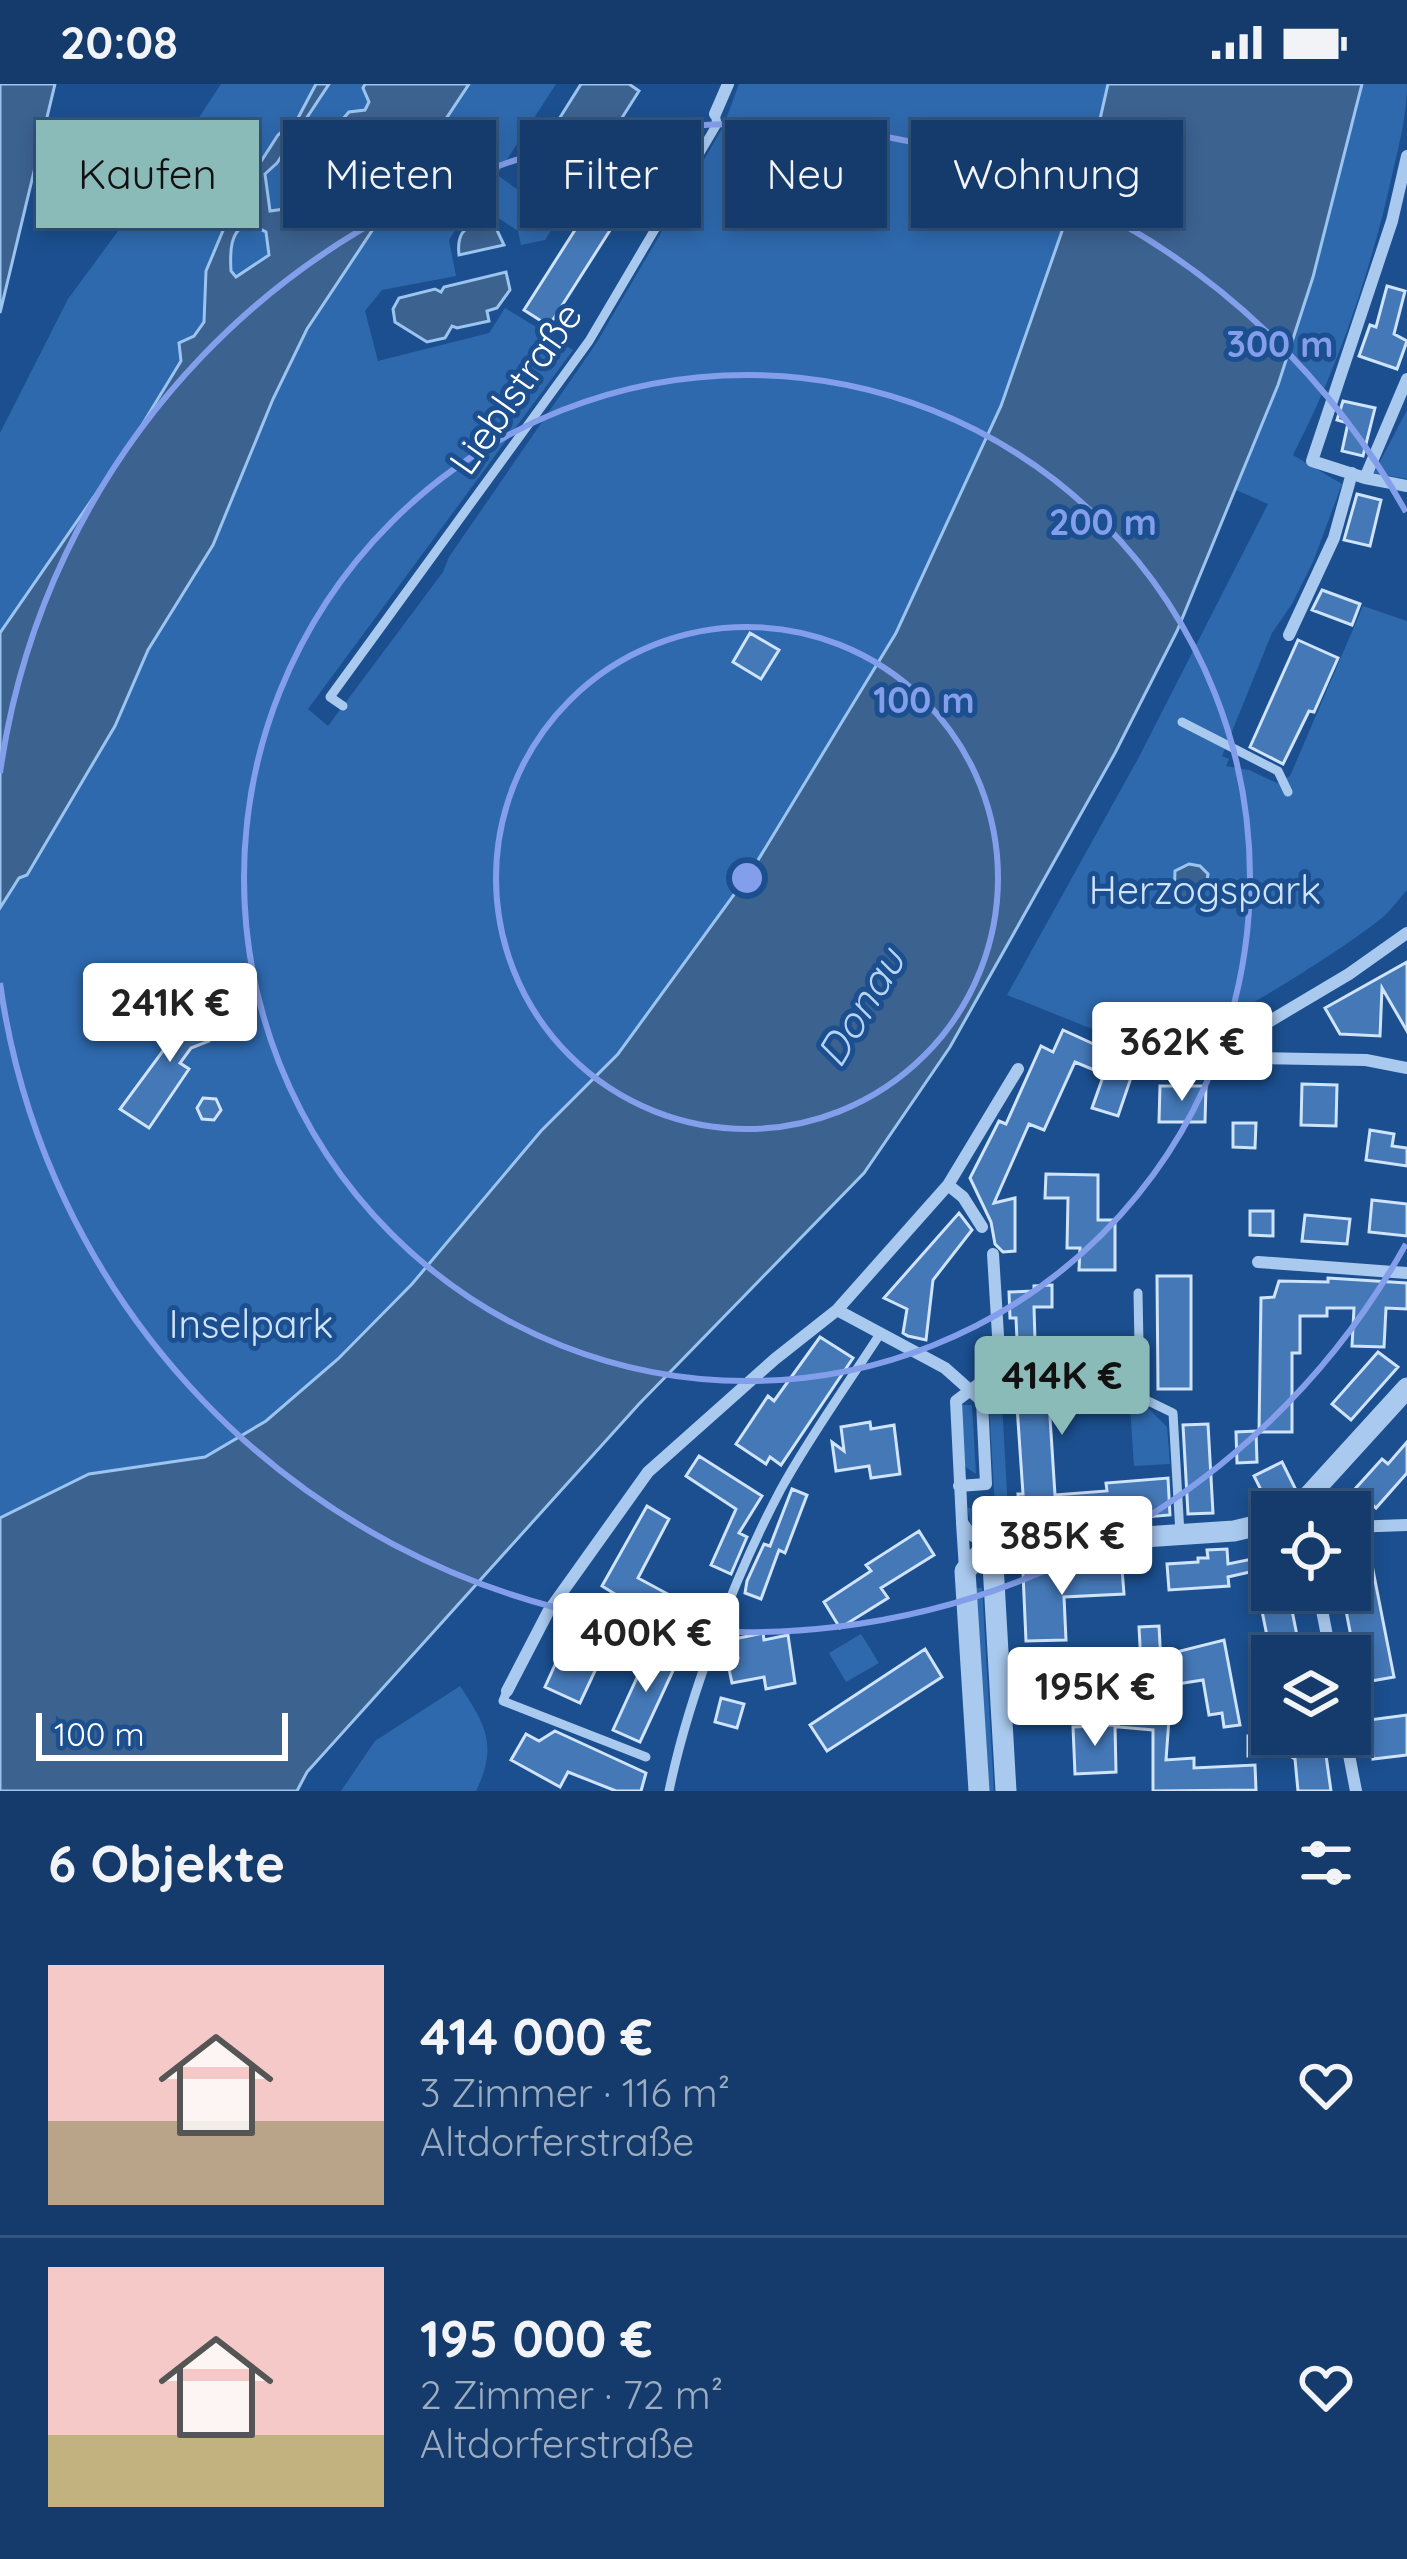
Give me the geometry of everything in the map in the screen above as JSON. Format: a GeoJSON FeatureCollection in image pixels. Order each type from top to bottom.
{"type":"FeatureCollection","features":[{"type":"Feature","properties":{"kind":"street","name":"Lieblstraße"},"geometry":{"type":"LineString","coordinates":[[715,114],[728,84]]}},
{"type":"Feature","properties":{"kind":"street"},"geometry":{"type":"LineString","coordinates":[[1407,156],[1392,221],[1312,461],[1407,486]]}},
{"type":"Feature","properties":{"kind":"street"},"geometry":{"type":"LineString","coordinates":[[1392,221],[1407,226]]}},
{"type":"Feature","properties":{"kind":"street"},"geometry":{"type":"LineString","coordinates":[[1289,635],[1358,476],[1407,379]]}},
{"type":"Feature","properties":{"kind":"street"},"geometry":{"type":"LineString","coordinates":[[1175,1058],[1270,1021],[1407,933]]}},
{"type":"Feature","properties":{"kind":"street"},"geometry":{"type":"LineString","coordinates":[[1151,1057],[1366,1060],[1407,1068]]}},
{"type":"Feature","properties":{"kind":"street"},"geometry":{"type":"LineString","coordinates":[[507,1691],[548,1612],[648,1472],[838,1310],[948,1184],[1018,1069]]}},
{"type":"Feature","properties":{"kind":"street"},"geometry":{"type":"LineString","coordinates":[[948,1184],[963,1197],[982,1227]]}},
{"type":"Feature","properties":{"kind":"street"},"geometry":{"type":"LineString","coordinates":[[979,1791],[956,1401],[1000,1368],[993,1254]]}},
{"type":"Feature","properties":{"kind":"street"},"geometry":{"type":"LineString","coordinates":[[1258,1262],[1407,1274]]}},
{"type":"Feature","properties":{"kind":"street"},"geometry":{"type":"LineString","coordinates":[[838,1310],[945,1368],[982,1401],[986,1484],[959,1486]]}},
{"type":"Feature","properties":{"kind":"street"},"geometry":{"type":"LineString","coordinates":[[1313,1491],[1407,1388]]}},
{"type":"Feature","properties":{"kind":"street"},"geometry":{"type":"LineString","coordinates":[[962,1522],[970,1534],[992,1547]]}},
{"type":"Feature","properties":{"kind":"street"},"geometry":{"type":"LineString","coordinates":[[1371,1527],[1407,1526]]}},
{"type":"Feature","properties":{"kind":"street"},"geometry":{"type":"LineString","coordinates":[[965,1571],[992,1547],[1251,1527]]}},
{"type":"Feature","properties":{"kind":"street"},"geometry":{"type":"LineString","coordinates":[[992,1547],[1006,1791]]}},
{"type":"Feature","properties":{"kind":"street"},"geometry":{"type":"LineString","coordinates":[[1349,1755],[1356,1791]]}},
{"type":"Feature","properties":{"kind":"lane","name":"Lieblstraße"},"geometry":{"type":"LineString","coordinates":[[344,706],[330,697],[589,340],[718,124],[715,114]]}},
{"type":"Feature","properties":{"kind":"lane"},"geometry":{"type":"LineString","coordinates":[[1182,722],[1278,771],[1288,793]]}},
{"type":"Feature","properties":{"kind":"lane"},"geometry":{"type":"LineString","coordinates":[[1138,1293],[1140,1397],[1173,1413],[1180,1534]]}},
{"type":"Feature","properties":{"kind":"lane"},"geometry":{"type":"LineString","coordinates":[[669,1791],[692,1702],[755,1542],[783,1486],[880,1334]]}},
{"type":"Feature","properties":{"kind":"lane"},"geometry":{"type":"LineString","coordinates":[[507,1691],[503,1701],[646,1757]]}},
{"type":"Feature","properties":{"kind":"green space"},"geometry":{"type":"Polygon","coordinates":[[[221,84],[316,84],[298,118],[283,120],[283,131],[259,165],[259,120],[197,120],[221,84]]]}},
{"type":"Feature","properties":{"kind":"green space"},"geometry":{"type":"Polygon","coordinates":[[[329,84],[365,84],[370,102],[364,111],[349,112],[347,120],[305,120],[329,84]]]}},
{"type":"Feature","properties":{"kind":"green space"},"geometry":{"type":"Polygon","coordinates":[[[469,84],[556,84],[533,120],[520,120],[520,140],[497,175],[520,191],[520,228],[553,228],[545,240],[521,245],[518,231],[496,216],[496,120],[445,120],[469,84]]]}},
{"type":"Feature","properties":{"kind":"green space","name":"Inselpark"},"geometry":{"type":"Polygon","coordinates":[[[739,84],[1108,84],[1100,120],[911,120],[911,228],[1063,228],[1001,406],[896,633],[752,870],[618,1054],[541,1131],[412,1284],[338,1359],[266,1421],[205,1457],[89,1474],[0,1518],[0,908],[19,878],[28,875],[115,726],[148,651],[213,545],[307,329],[374,228],[457,228],[449,240],[456,276],[382,290],[365,311],[378,361],[489,333],[505,308],[573,350],[308,709],[328,726],[443,572],[597,342],[664,228],[701,228],[701,165],[725,122],[725,228],[887,228],[887,120],[726,120],[739,84]]]}},
{"type":"Feature","properties":{"kind":"green space","name":"Herzogspark"},"geometry":{"type":"Polygon","coordinates":[[[1362,84],[1407,84],[1402,130],[1352,318],[1293,455],[1342,484],[1313,562],[1272,633],[1222,756],[1229,759],[1226,766],[1277,783],[1290,776],[1363,606],[1407,621],[1407,890],[1382,918],[1266,995],[1198,1032],[1145,1050],[1007,995],[1140,755],[1268,504],[1236,490],[1307,289],[1362,84]]]}},
{"type":"Feature","properties":{"kind":"green space"},"geometry":{"type":"Polygon","coordinates":[[[283,154],[283,209],[269,211],[265,174],[283,154]]]}},
{"type":"Feature","properties":{"kind":"green space"},"geometry":{"type":"Polygon","coordinates":[[[120,228],[224,228],[206,271],[204,322],[131,443],[0,633],[0,433],[68,299],[120,228]]]}},
{"type":"Feature","properties":{"kind":"green space"},"geometry":{"type":"Polygon","coordinates":[[[258,228],[266,232],[270,255],[236,277],[231,272],[231,257],[238,231],[258,228]]]}},
{"type":"Feature","properties":{"kind":"green space"},"geometry":{"type":"Polygon","coordinates":[[[1407,410],[1407,479],[1374,473],[1407,410]]]}},
{"type":"Feature","properties":{"kind":"green space"},"geometry":{"type":"Polygon","coordinates":[[[1002,1403],[1009,1527],[972,1529],[967,1508],[995,1507],[989,1404],[1002,1403]]]}},
{"type":"Feature","properties":{"kind":"green space"},"geometry":{"type":"Polygon","coordinates":[[[962,1405],[972,1405],[976,1474],[964,1466],[962,1405]]]}},
{"type":"Feature","properties":{"kind":"green space"},"geometry":{"type":"Polygon","coordinates":[[[1145,1405],[1167,1427],[1170,1464],[1134,1466],[1130,1406],[1145,1405]]]}},
{"type":"Feature","properties":{"kind":"green space"},"geometry":{"type":"Polygon","coordinates":[[[974,1588],[982,1588],[994,1791],[988,1791],[974,1588]]]}},
{"type":"Feature","properties":{"kind":"green space"},"geometry":{"type":"Polygon","coordinates":[[[861,1634],[879,1663],[846,1682],[829,1653],[861,1634]]]}},
{"type":"Feature","properties":{"kind":"green space"},"geometry":{"type":"Polygon","coordinates":[[[460,1686],[486,1736],[486,1761],[476,1791],[341,1791],[375,1741],[460,1686]]]}},
{"type":"Feature","properties":{"kind":"water"},"geometry":{"type":"Polygon","coordinates":[[[0,84],[55,84],[46,120],[36,120],[36,163],[0,313],[0,84]]]}},
{"type":"Feature","properties":{"kind":"water"},"geometry":{"type":"Polygon","coordinates":[[[316,84],[329,84],[305,120],[296,120],[316,84]]]}},
{"type":"Feature","properties":{"kind":"water"},"geometry":{"type":"Polygon","coordinates":[[[365,84],[469,84],[445,120],[342,120],[349,112],[365,110],[369,102],[365,84]]]}},
{"type":"Feature","properties":{"kind":"water"},"geometry":{"type":"Polygon","coordinates":[[[581,84],[629,84],[639,91],[621,120],[558,120],[581,84]]]}},
{"type":"Feature","properties":{"kind":"water","name":"Donau"},"geometry":{"type":"Polygon","coordinates":[[[1108,84],[1362,84],[1313,277],[1278,385],[1177,631],[1115,753],[950,1047],[864,1173],[639,1404],[307,1772],[297,1791],[0,1791],[0,1518],[89,1474],[205,1457],[266,1421],[338,1359],[412,1284],[541,1131],[618,1054],[752,870],[896,633],[1001,406],[1063,228],[1183,228],[1183,120],[1100,120],[1108,84]]]}},
{"type":"Feature","properties":{"kind":"water"},"geometry":{"type":"Polygon","coordinates":[[[283,131],[283,154],[265,174],[270,211],[283,209],[283,228],[374,228],[307,329],[213,545],[148,650],[115,726],[27,875],[19,878],[0,908],[0,633],[131,443],[181,361],[179,343],[194,336],[204,322],[206,271],[224,228],[241,228],[232,243],[231,271],[236,277],[269,255],[266,232],[258,228],[259,165],[283,131]]]}},
{"type":"Feature","properties":{"kind":"water"},"geometry":{"type":"Polygon","coordinates":[[[467,228],[493,228],[504,245],[459,255],[467,228]]]}},
{"type":"Feature","properties":{"kind":"water"},"geometry":{"type":"Polygon","coordinates":[[[506,272],[510,290],[497,308],[487,311],[489,321],[452,326],[445,338],[427,342],[395,322],[393,309],[399,298],[435,289],[441,292],[444,287],[506,272]]]}},
{"type":"Feature","properties":{"kind":"water"},"geometry":{"type":"Polygon","coordinates":[[[1189,864],[1200,866],[1208,874],[1207,881],[1186,899],[1174,900],[1175,871],[1189,864]]]}},
{"type":"Feature","properties":{"kind":"building"},"geometry":{"type":"Polygon","coordinates":[[[576,228],[611,228],[549,326],[524,310],[576,228]]]}},
{"type":"Feature","properties":{"kind":"building"},"geometry":{"type":"Polygon","coordinates":[[[1387,286],[1405,291],[1394,334],[1407,341],[1397,369],[1359,356],[1370,325],[1376,327],[1387,286]]]}},
{"type":"Feature","properties":{"kind":"building"},"geometry":{"type":"Polygon","coordinates":[[[1343,401],[1375,408],[1363,456],[1342,451],[1348,423],[1337,420],[1343,401]]]}},
{"type":"Feature","properties":{"kind":"building"},"geometry":{"type":"Polygon","coordinates":[[[1357,494],[1381,500],[1370,546],[1344,540],[1357,494]]]}},
{"type":"Feature","properties":{"kind":"building"},"geometry":{"type":"Polygon","coordinates":[[[1322,590],[1360,604],[1352,625],[1312,610],[1322,590]]]}},
{"type":"Feature","properties":{"kind":"building"},"geometry":{"type":"Polygon","coordinates":[[[750,633],[779,650],[761,679],[733,662],[750,633]]]}},
{"type":"Feature","properties":{"kind":"building"},"geometry":{"type":"Polygon","coordinates":[[[1298,640],[1338,658],[1283,764],[1250,747],[1298,640]]]}},
{"type":"Feature","properties":{"kind":"building"},"geometry":{"type":"Polygon","coordinates":[[[1407,962],[1407,1031],[1382,988],[1380,1036],[1340,1034],[1325,1008],[1407,962]]]}},
{"type":"Feature","properties":{"kind":"building"},"geometry":{"type":"Polygon","coordinates":[[[193,1001],[218,1019],[217,1029],[209,1032],[209,1041],[191,1048],[180,1063],[189,1069],[149,1128],[120,1109],[174,1036],[175,1017],[193,1001]]]}},
{"type":"Feature","properties":{"kind":"building"},"geometry":{"type":"Polygon","coordinates":[[[1063,1030],[1111,1052],[1108,1060],[1134,1069],[1118,1116],[1092,1108],[1104,1074],[1075,1062],[1044,1130],[1029,1124],[994,1203],[1015,1198],[1015,1251],[1003,1252],[995,1244],[991,1222],[970,1178],[999,1121],[1006,1124],[1041,1046],[1053,1052],[1063,1030]]]}},
{"type":"Feature","properties":{"kind":"building"},"geometry":{"type":"Polygon","coordinates":[[[1302,1084],[1337,1085],[1336,1126],[1301,1125],[1302,1084]]]}},
{"type":"Feature","properties":{"kind":"building"},"geometry":{"type":"Polygon","coordinates":[[[1160,1086],[1206,1086],[1205,1122],[1159,1122],[1160,1086]]]}},
{"type":"Feature","properties":{"kind":"building"},"geometry":{"type":"Polygon","coordinates":[[[203,1098],[216,1099],[221,1110],[214,1120],[202,1119],[197,1108],[203,1098]]]}},
{"type":"Feature","properties":{"kind":"building"},"geometry":{"type":"Polygon","coordinates":[[[1233,1123],[1256,1123],[1255,1148],[1233,1147],[1233,1123]]]}},
{"type":"Feature","properties":{"kind":"building"},"geometry":{"type":"Polygon","coordinates":[[[1370,1130],[1394,1134],[1392,1146],[1407,1148],[1407,1166],[1366,1160],[1370,1130]]]}},
{"type":"Feature","properties":{"kind":"building"},"geometry":{"type":"Polygon","coordinates":[[[1046,1174],[1098,1175],[1098,1220],[1115,1220],[1115,1270],[1079,1270],[1080,1248],[1067,1248],[1068,1198],[1045,1198],[1046,1174]]]}},
{"type":"Feature","properties":{"kind":"building"},"geometry":{"type":"Polygon","coordinates":[[[1372,1200],[1407,1204],[1407,1236],[1369,1232],[1372,1200]]]}},
{"type":"Feature","properties":{"kind":"building"},"geometry":{"type":"Polygon","coordinates":[[[1250,1211],[1273,1211],[1273,1236],[1250,1235],[1250,1211]]]}},
{"type":"Feature","properties":{"kind":"building"},"geometry":{"type":"Polygon","coordinates":[[[959,1213],[972,1230],[933,1280],[926,1340],[908,1336],[903,1333],[907,1309],[884,1298],[959,1213]]]}},
{"type":"Feature","properties":{"kind":"building"},"geometry":{"type":"Polygon","coordinates":[[[1305,1215],[1350,1219],[1347,1244],[1302,1241],[1305,1215]]]}},
{"type":"Feature","properties":{"kind":"building"},"geometry":{"type":"Polygon","coordinates":[[[1157,1276],[1191,1276],[1191,1389],[1158,1389],[1157,1276]]]}},
{"type":"Feature","properties":{"kind":"building"},"geometry":{"type":"Polygon","coordinates":[[[1328,1278],[1407,1283],[1407,1309],[1386,1308],[1384,1347],[1352,1346],[1354,1308],[1327,1308],[1327,1316],[1300,1316],[1300,1353],[1292,1353],[1292,1432],[1259,1432],[1261,1298],[1274,1297],[1279,1281],[1328,1282],[1328,1278]]]}},
{"type":"Feature","properties":{"kind":"building"},"geometry":{"type":"Polygon","coordinates":[[[1052,1285],[1052,1307],[1034,1307],[1035,1341],[1068,1340],[1069,1358],[1053,1364],[1054,1386],[1048,1386],[1055,1495],[1107,1491],[1106,1483],[1168,1478],[1170,1515],[1029,1527],[1029,1521],[1019,1517],[1018,1494],[1023,1494],[1020,1406],[1016,1318],[1010,1318],[1009,1292],[1052,1285]]]}},
{"type":"Feature","properties":{"kind":"building"},"geometry":{"type":"Polygon","coordinates":[[[820,1337],[853,1358],[781,1465],[770,1457],[766,1464],[736,1444],[768,1396],[774,1401],[820,1337]]]}},
{"type":"Feature","properties":{"kind":"building"},"geometry":{"type":"Polygon","coordinates":[[[1378,1352],[1398,1367],[1351,1420],[1332,1404],[1378,1352]]]}},
{"type":"Feature","properties":{"kind":"building"},"geometry":{"type":"Polygon","coordinates":[[[870,1422],[871,1429],[894,1425],[900,1474],[871,1478],[869,1466],[836,1471],[832,1442],[844,1451],[841,1427],[870,1422]]]}},
{"type":"Feature","properties":{"kind":"building"},"geometry":{"type":"Polygon","coordinates":[[[1208,1424],[1213,1513],[1188,1514],[1183,1425],[1208,1424]]]}},
{"type":"Feature","properties":{"kind":"building"},"geometry":{"type":"Polygon","coordinates":[[[1256,1431],[1257,1462],[1237,1463],[1236,1432],[1256,1431]]]}},
{"type":"Feature","properties":{"kind":"building"},"geometry":{"type":"Polygon","coordinates":[[[1407,1442],[1407,1473],[1376,1508],[1371,1491],[1355,1489],[1382,1459],[1388,1464],[1407,1442]]]}},
{"type":"Feature","properties":{"kind":"building"},"geometry":{"type":"Polygon","coordinates":[[[699,1456],[762,1496],[739,1533],[747,1537],[731,1574],[711,1565],[736,1509],[686,1476],[699,1456]]]}},
{"type":"Feature","properties":{"kind":"building"},"geometry":{"type":"Polygon","coordinates":[[[1282,1462],[1295,1488],[1262,1491],[1254,1476],[1282,1462]]]}},
{"type":"Feature","properties":{"kind":"building"},"geometry":{"type":"Polygon","coordinates":[[[792,1489],[807,1495],[761,1599],[745,1593],[747,1581],[764,1544],[770,1546],[792,1489]]]}},
{"type":"Feature","properties":{"kind":"building"},"geometry":{"type":"Polygon","coordinates":[[[647,1506],[669,1519],[638,1578],[677,1599],[663,1624],[602,1586],[647,1506]]]}},
{"type":"Feature","properties":{"kind":"building"},"geometry":{"type":"Polygon","coordinates":[[[919,1531],[934,1555],[881,1588],[888,1598],[840,1628],[824,1602],[871,1571],[866,1565],[919,1531]]]}},
{"type":"Feature","properties":{"kind":"building"},"geometry":{"type":"Polygon","coordinates":[[[1227,1549],[1228,1564],[1251,1559],[1251,1572],[1228,1577],[1229,1586],[1169,1590],[1167,1564],[1198,1562],[1198,1558],[1208,1558],[1207,1550],[1227,1549]]]}},
{"type":"Feature","properties":{"kind":"building"},"geometry":{"type":"Polygon","coordinates":[[[1371,1560],[1394,1677],[1371,1681],[1371,1635],[1351,1635],[1346,1611],[1371,1611],[1371,1560]]]}},
{"type":"Feature","properties":{"kind":"building"},"geometry":{"type":"Polygon","coordinates":[[[1122,1569],[1124,1594],[1064,1597],[1066,1640],[1026,1641],[1023,1573],[1122,1569]]]}},
{"type":"Feature","properties":{"kind":"building"},"geometry":{"type":"Polygon","coordinates":[[[1262,1611],[1292,1611],[1297,1635],[1267,1635],[1262,1611]]]}},
{"type":"Feature","properties":{"kind":"building"},"geometry":{"type":"Polygon","coordinates":[[[573,1625],[609,1641],[580,1703],[545,1687],[573,1625]]]}},
{"type":"Feature","properties":{"kind":"building"},"geometry":{"type":"Polygon","coordinates":[[[1159,1626],[1161,1663],[1141,1664],[1139,1627],[1159,1626]]]}},
{"type":"Feature","properties":{"kind":"building"},"geometry":{"type":"Polygon","coordinates":[[[763,1633],[764,1640],[788,1635],[795,1683],[766,1689],[764,1677],[732,1683],[727,1660],[738,1658],[734,1639],[763,1633]]]}},
{"type":"Feature","properties":{"kind":"building"},"geometry":{"type":"Polygon","coordinates":[[[1224,1640],[1240,1725],[1224,1727],[1222,1713],[1209,1715],[1203,1680],[1177,1684],[1172,1653],[1224,1640]]]}},
{"type":"Feature","properties":{"kind":"building"},"geometry":{"type":"Polygon","coordinates":[[[651,1647],[678,1660],[640,1742],[613,1730],[651,1647]]]}},
{"type":"Feature","properties":{"kind":"building"},"geometry":{"type":"Polygon","coordinates":[[[925,1649],[942,1677],[827,1751],[810,1725],[925,1649]]]}},
{"type":"Feature","properties":{"kind":"building"},"geometry":{"type":"Polygon","coordinates":[[[1116,1658],[1116,1684],[1078,1685],[1078,1712],[1060,1712],[1059,1659],[1116,1658]]]}},
{"type":"Feature","properties":{"kind":"building"},"geometry":{"type":"Polygon","coordinates":[[[721,1698],[744,1704],[737,1728],[715,1722],[721,1698]]]}},
{"type":"Feature","properties":{"kind":"building"},"geometry":{"type":"Polygon","coordinates":[[[1120,1708],[1157,1712],[1156,1718],[1169,1719],[1166,1760],[1194,1758],[1194,1768],[1255,1765],[1256,1790],[1153,1791],[1153,1730],[1118,1727],[1120,1708]]]}},
{"type":"Feature","properties":{"kind":"building"},"geometry":{"type":"Polygon","coordinates":[[[1407,1715],[1407,1755],[1373,1759],[1371,1720],[1407,1715]]]}},
{"type":"Feature","properties":{"kind":"building"},"geometry":{"type":"Polygon","coordinates":[[[1115,1725],[1116,1772],[1075,1774],[1073,1727],[1115,1725]]]}},
{"type":"Feature","properties":{"kind":"building"},"geometry":{"type":"Polygon","coordinates":[[[555,1731],[646,1773],[641,1791],[616,1791],[568,1772],[560,1787],[511,1760],[526,1734],[539,1741],[555,1731]]]}},
{"type":"Feature","properties":{"kind":"building"},"geometry":{"type":"Polygon","coordinates":[[[1248,1736],[1251,1755],[1326,1755],[1331,1791],[1298,1791],[1295,1759],[1248,1756],[1248,1736]]]}}]}
